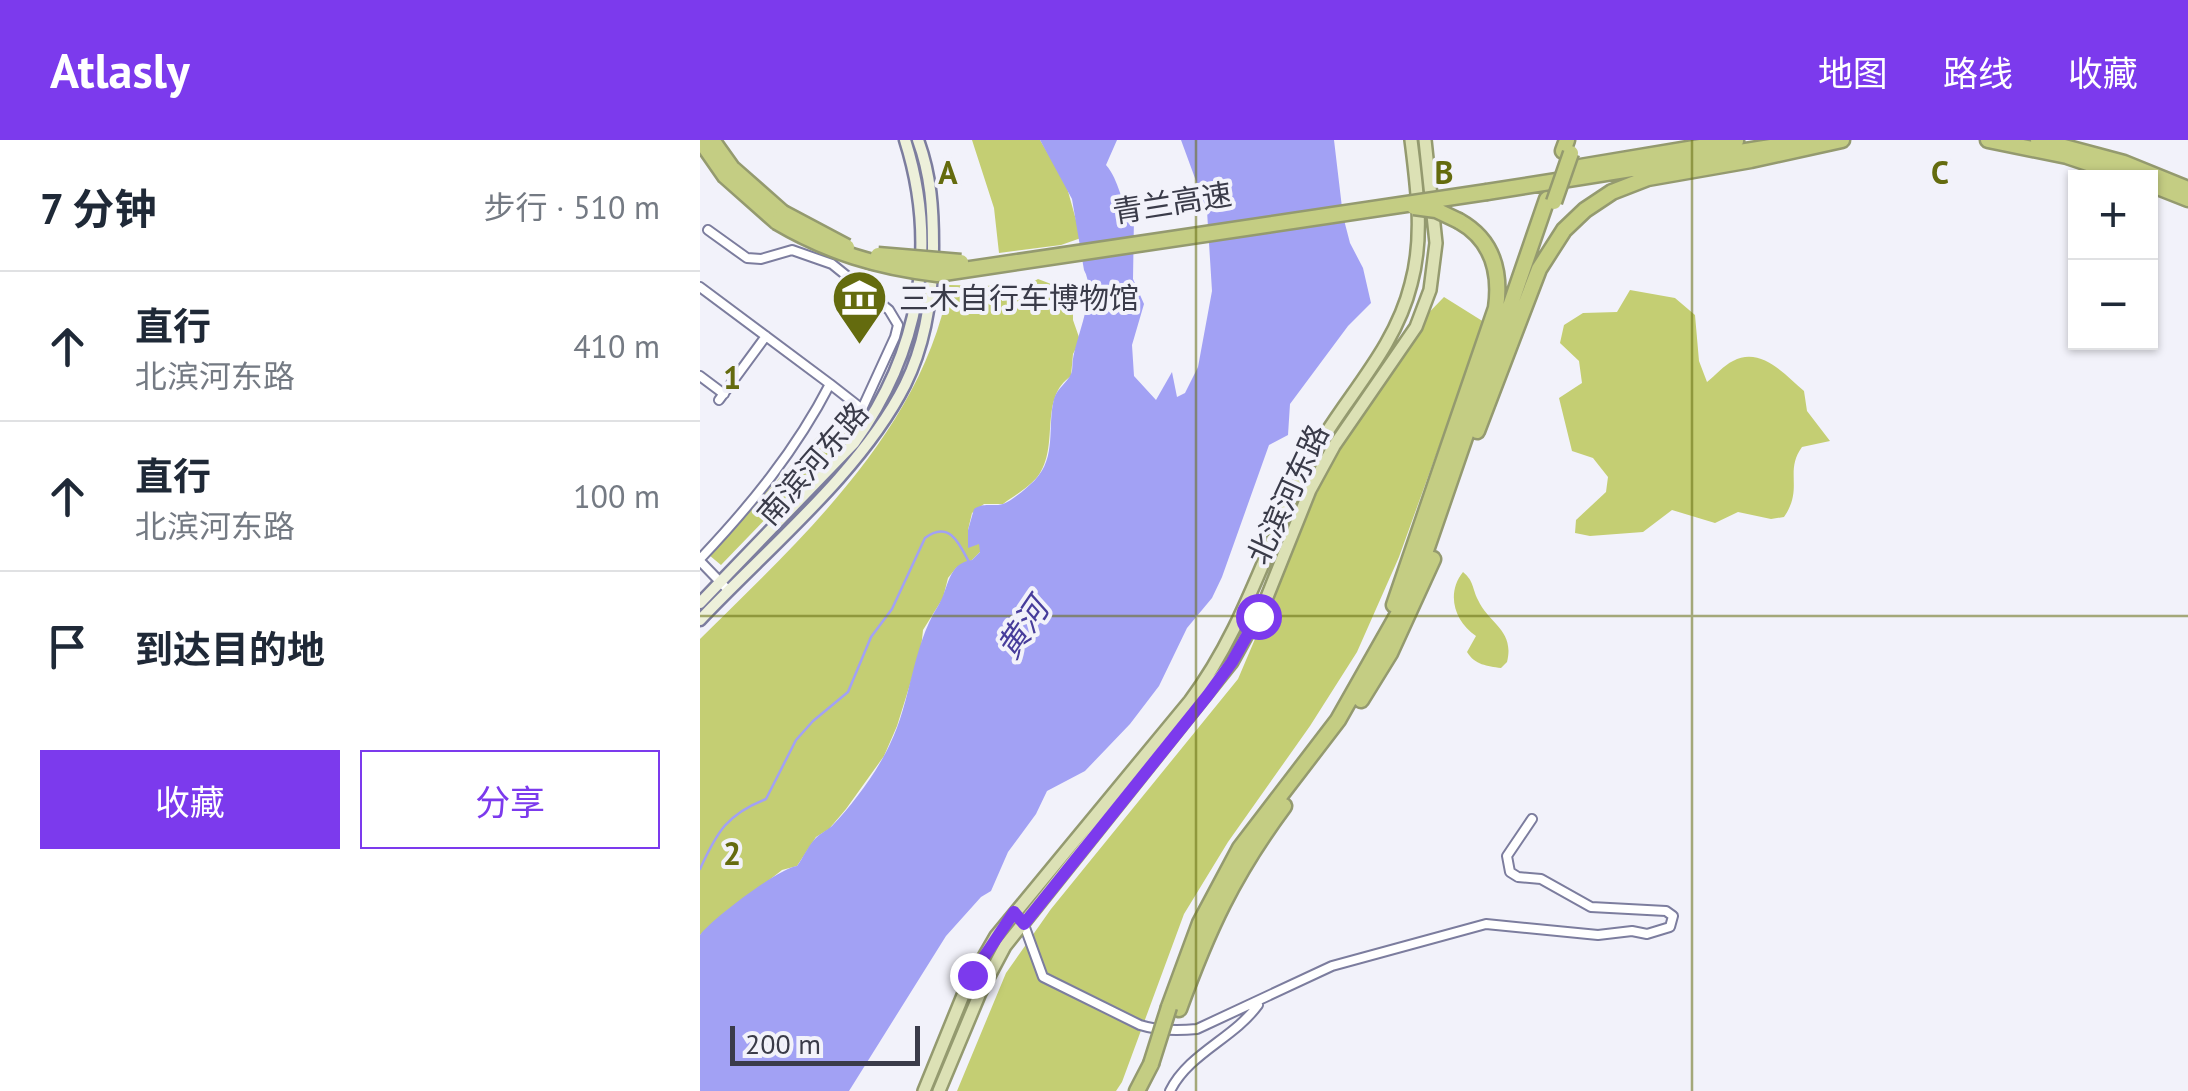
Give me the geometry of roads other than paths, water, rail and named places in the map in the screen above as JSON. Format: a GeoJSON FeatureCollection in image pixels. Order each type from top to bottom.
{"type":"FeatureCollection","features":[{"type":"Feature","properties":{"kind":"highway"},"geometry":{"type":"LineString","coordinates":[[700,140],[725,176],[780,218]]}},
{"type":"Feature","properties":{"kind":"highway"},"geometry":{"type":"LineString","coordinates":[[712,140],[732,168],[780,218]]}},
{"type":"Feature","properties":{"kind":"highway"},"geometry":{"type":"LineString","coordinates":[[1571,150],[1676,140]]}},
{"type":"Feature","properties":{"kind":"highway"},"geometry":{"type":"LineString","coordinates":[[1571,150],[1746,140]]}},
{"type":"Feature","properties":{"kind":"highway"},"geometry":{"type":"LineString","coordinates":[[1389,205],[1481,188],[1822,140]]}},
{"type":"Feature","properties":{"kind":"highway"},"geometry":{"type":"LineString","coordinates":[[1477,432],[1539,270],[1564,230],[1585,210],[1612,192],[1648,178],[1842,140]]}},
{"type":"Feature","properties":{"kind":"highway"},"geometry":{"type":"LineString","coordinates":[[1988,140],[2067,156],[2108,170]]}},
{"type":"Feature","properties":{"kind":"highway"},"geometry":{"type":"LineString","coordinates":[[2038,140],[2124,163],[2188,188]]}},
{"type":"Feature","properties":{"kind":"highway"},"geometry":{"type":"LineString","coordinates":[[1148,1091],[1200,923],[1240,848],[1338,720],[1421,565],[1571,150]]}},
{"type":"Feature","properties":{"kind":"highway","name":"青兰高速"},"geometry":{"type":"LineString","coordinates":[[780,218],[840,245],[889,258],[945,264],[1481,188],[1571,150]]}},
{"type":"Feature","properties":{"kind":"highway"},"geometry":{"type":"LineString","coordinates":[[2158,187],[2188,200]]}},
{"type":"Feature","properties":{"kind":"highway"},"geometry":{"type":"LineString","coordinates":[[1174,1008],[1208,928],[1248,854],[1344,725],[1390,653],[1426,580],[1551,201]]}},
{"type":"Feature","properties":{"kind":"highway"},"geometry":{"type":"LineString","coordinates":[[1367,671],[1404,579],[1496,308],[1497,268],[1488,246],[1459,220],[1436,210],[1389,205]]}},
{"type":"Feature","properties":{"kind":"highway","name":"青兰高速"},"geometry":{"type":"LineString","coordinates":[[780,218],[838,254],[895,269],[937,274],[1389,205]]}},
{"type":"Feature","properties":{"kind":"highway"},"geometry":{"type":"LineString","coordinates":[[1137,1091],[1156,1064]]}},
{"type":"Feature","properties":{"kind":"main road","name":"南滨河东路"},"geometry":{"type":"LineString","coordinates":[[700,620],[724,586],[854,444],[898,370],[919,294],[922,218],[916,176],[905,140]]}},
{"type":"Feature","properties":{"kind":"main road","name":"南滨河东路"},"geometry":{"type":"LineString","coordinates":[[700,603],[724,586],[861,452],[906,382],[926,324],[934,267],[931,186],[918,140]]}},
{"type":"Feature","properties":{"kind":"main road","name":"北滨河东路"},"geometry":{"type":"LineString","coordinates":[[924,1091],[972,975],[1014,912],[1209,676],[1240,620],[1310,460],[1392,335],[1412,283],[1419,240],[1411,140]]}},
{"type":"Feature","properties":{"kind":"main road","name":"北滨河东路"},"geometry":{"type":"LineString","coordinates":[[939,1091],[980,994],[1006,946],[1232,662],[1265,602],[1310,490],[1334,446],[1416,327],[1430,290],[1436,242],[1425,140]]}},
{"type":"Feature","properties":{"kind":"street"},"geometry":{"type":"LineString","coordinates":[[708,230],[747,258],[761,259],[792,250],[832,264],[889,310],[898,325],[895,338],[862,408]]}},
{"type":"Feature","properties":{"kind":"street"},"geometry":{"type":"LineString","coordinates":[[700,287],[874,416]]}},
{"type":"Feature","properties":{"kind":"street"},"geometry":{"type":"LineString","coordinates":[[700,376],[722,397],[766,336]]}},
{"type":"Feature","properties":{"kind":"street"},"geometry":{"type":"LineString","coordinates":[[724,586],[700,560],[789,454],[830,384]]}},
{"type":"Feature","properties":{"kind":"street"},"geometry":{"type":"LineString","coordinates":[[1014,912],[1024,924],[1043,977],[1155,1030],[1198,1029],[1332,966],[1486,924],[1598,935],[1632,931],[1647,934],[1670,927],[1673,916],[1666,911],[1591,907],[1541,879],[1518,877],[1510,872],[1507,856],[1532,819]]}},
{"type":"Feature","properties":{"kind":"street"},"geometry":{"type":"LineString","coordinates":[[1170,1091],[1180,1072],[1251,1014],[1260,1001]]}},
{"type":"Feature","properties":{"kind":"water","name":"黄河"},"geometry":{"type":"Polygon","coordinates":[[[1040,140],[1117,140],[1106,165],[1134,217],[1133,279],[1144,304],[1132,345],[1134,376],[1156,400],[1172,372],[1177,397],[1185,393],[1198,367],[1212,291],[1207,211],[1181,140],[1334,140],[1343,216],[1350,243],[1363,268],[1371,303],[1348,326],[1290,404],[1288,435],[1269,445],[1222,577],[1212,598],[1187,628],[1159,686],[1130,724],[1085,771],[1047,791],[1036,814],[1008,852],[991,891],[946,936],[849,1091],[700,1091],[700,935],[746,895],[797,866],[814,840],[832,826],[864,787],[897,728],[922,639],[953,571],[980,552],[979,544],[968,548],[974,509],[1011,500],[1035,480],[1046,462],[1054,399],[1072,372],[1088,290],[1072,199],[1040,140]]]}},
{"type":"Feature","properties":{"kind":"waterway"},"geometry":{"type":"LineString","coordinates":[[700,869],[732,818],[766,799],[796,740],[848,692],[871,637],[892,609],[925,538],[941,531],[948,533],[970,564]]}},
{"type":"Feature","properties":{"kind":"place","name":"三木自行车博物馆"},"geometry":{"type":"Point","coordinates":[860,346]}}]}
